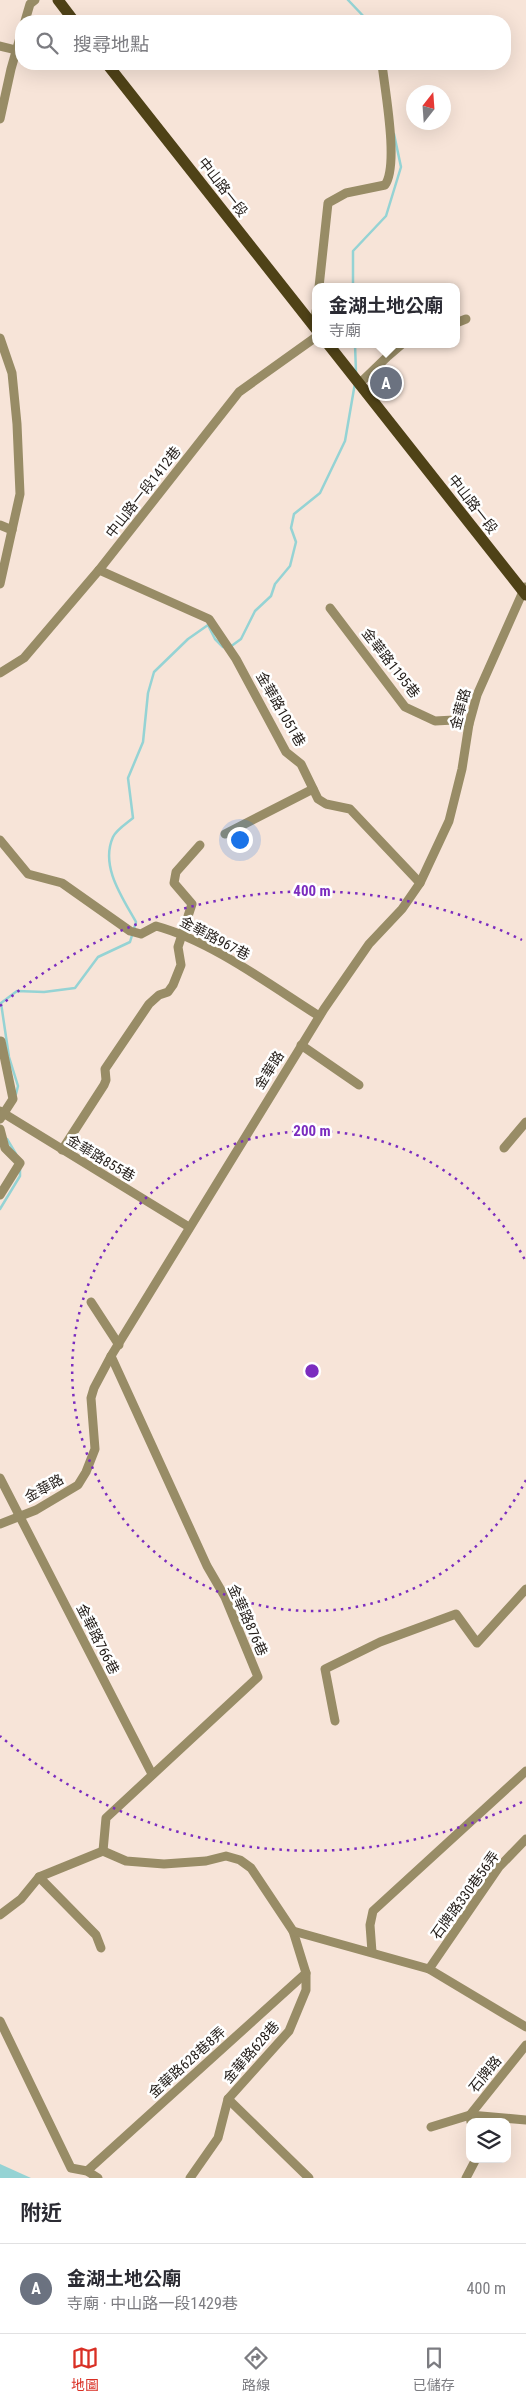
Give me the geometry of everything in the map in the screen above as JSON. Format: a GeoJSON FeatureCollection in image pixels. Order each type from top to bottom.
{"type":"FeatureCollection","features":[{"type":"Feature","properties":{"kind":"main road"},"geometry":{"type":"LineString","coordinates":[[58,0],[69,15]]}},
{"type":"Feature","properties":{"kind":"main road","name":"中山路一段"},"geometry":{"type":"LineString","coordinates":[[111,70],[312,327]]}},
{"type":"Feature","properties":{"kind":"main road","name":"中山路一段"},"geometry":{"type":"LineString","coordinates":[[331,348],[525,591]]}},
{"type":"Feature","properties":{"kind":"street"},"geometry":{"type":"LineString","coordinates":[[27,15],[30,4],[35,0]]}},
{"type":"Feature","properties":{"kind":"street"},"geometry":{"type":"LineString","coordinates":[[0,46],[15,50]]}},
{"type":"Feature","properties":{"kind":"street"},"geometry":{"type":"LineString","coordinates":[[0,119],[15,54]]}},
{"type":"Feature","properties":{"kind":"street"},"geometry":{"type":"LineString","coordinates":[[319,283],[328,203],[346,193],[385,185],[390,178],[392,162],[383,70]]}},
{"type":"Feature","properties":{"kind":"street"},"geometry":{"type":"LineString","coordinates":[[460,321],[466,319]]}},
{"type":"Feature","properties":{"kind":"street","name":"中山路一段1412巷"},"geometry":{"type":"LineString","coordinates":[[0,673],[24,658],[99,570],[239,392],[312,333]]}},
{"type":"Feature","properties":{"kind":"street"},"geometry":{"type":"LineString","coordinates":[[0,338],[12,373],[17,424],[20,494],[0,584]]}},
{"type":"Feature","properties":{"kind":"street"},"geometry":{"type":"LineString","coordinates":[[359,384],[397,348]]}},
{"type":"Feature","properties":{"kind":"street"},"geometry":{"type":"LineString","coordinates":[[0,525],[12,530]]}},
{"type":"Feature","properties":{"kind":"street","name":"金華路1051巷"},"geometry":{"type":"LineString","coordinates":[[99,570],[209,619],[236,659],[286,752],[301,764],[318,799],[326,804],[350,809],[420,884]]}},
{"type":"Feature","properties":{"kind":"street","name":"金華路"},"geometry":{"type":"LineString","coordinates":[[0,1524],[57,1499],[78,1485],[86,1472],[94,1449],[91,1398],[94,1388],[111,1356],[301,1045],[369,944],[402,909],[420,884],[449,821],[462,769],[469,724],[477,695],[525,591]]}},
{"type":"Feature","properties":{"kind":"street","name":"金華路1195巷"},"geometry":{"type":"LineString","coordinates":[[330,608],[405,707],[435,721],[454,720],[469,724]]}},
{"type":"Feature","properties":{"kind":"street"},"geometry":{"type":"LineString","coordinates":[[225,834],[313,789]]}},
{"type":"Feature","properties":{"kind":"street","name":"金華路967巷"},"geometry":{"type":"LineString","coordinates":[[0,840],[28,874],[57,880],[73,888],[130,931],[141,934],[156,926],[171,930],[225,958],[320,1016]]}},
{"type":"Feature","properties":{"kind":"street"},"geometry":{"type":"LineString","coordinates":[[62,1150],[104,1085],[106,1080],[105,1069],[117,1050],[149,1004],[159,995],[168,992],[173,985],[181,965],[178,947],[192,904],[174,883],[176,872],[200,845]]}},
{"type":"Feature","properties":{"kind":"street"},"geometry":{"type":"LineString","coordinates":[[1,1041],[13,1099],[4,1115]]}},
{"type":"Feature","properties":{"kind":"street"},"geometry":{"type":"LineString","coordinates":[[301,1045],[359,1085]]}},
{"type":"Feature","properties":{"kind":"street","name":"金華路855巷"},"geometry":{"type":"LineString","coordinates":[[4,1115],[189,1227]]}},
{"type":"Feature","properties":{"kind":"street"},"geometry":{"type":"LineString","coordinates":[[504,1148],[526,1122]]}},
{"type":"Feature","properties":{"kind":"street"},"geometry":{"type":"LineString","coordinates":[[0,1129],[5,1148],[20,1163],[0,1195]]}},
{"type":"Feature","properties":{"kind":"street"},"geometry":{"type":"LineString","coordinates":[[91,1302],[118,1345]]}},
{"type":"Feature","properties":{"kind":"street","name":"金華路876巷"},"geometry":{"type":"LineString","coordinates":[[103,1851],[106,1818],[258,1677],[225,1597],[207,1566],[111,1356]]}},
{"type":"Feature","properties":{"kind":"street","name":"金華路766巷"},"geometry":{"type":"LineString","coordinates":[[0,1478],[152,1774]]}},
{"type":"Feature","properties":{"kind":"street"},"geometry":{"type":"LineString","coordinates":[[336,1721],[325,1669],[380,1642],[456,1614],[477,1643],[526,1589]]}},
{"type":"Feature","properties":{"kind":"street"},"geometry":{"type":"LineString","coordinates":[[372,1952],[370,1925],[373,1911],[526,1771]]}},
{"type":"Feature","properties":{"kind":"street","name":"石牌路330巷56弄"},"geometry":{"type":"LineString","coordinates":[[430,1969],[499,1867],[526,1839]]}},
{"type":"Feature","properties":{"kind":"street"},"geometry":{"type":"LineString","coordinates":[[0,1915],[21,1900],[39,1877],[103,1851]]}},
{"type":"Feature","properties":{"kind":"street","name":"金華路628巷"},"geometry":{"type":"LineString","coordinates":[[103,1851],[126,1861],[145,1863],[164,1864],[206,1861],[226,1856],[240,1860],[251,1868],[293,1931],[306,1973],[306,1990],[289,2032],[228,2099],[218,2138],[190,2178]]}},
{"type":"Feature","properties":{"kind":"street"},"geometry":{"type":"LineString","coordinates":[[39,1877],[96,1935],[101,1948]]}},
{"type":"Feature","properties":{"kind":"street"},"geometry":{"type":"LineString","coordinates":[[293,1931],[430,1969],[526,2027]]}},
{"type":"Feature","properties":{"kind":"street","name":"金華路628巷8弄"},"geometry":{"type":"LineString","coordinates":[[86,2171],[306,1973]]}},
{"type":"Feature","properties":{"kind":"street"},"geometry":{"type":"LineString","coordinates":[[0,2021],[71,2168],[86,2171],[98,2178]]}},
{"type":"Feature","properties":{"kind":"street","name":"石牌路"},"geometry":{"type":"LineString","coordinates":[[470,2118],[526,2045]]}},
{"type":"Feature","properties":{"kind":"street"},"geometry":{"type":"LineString","coordinates":[[228,2099],[309,2178]]}},
{"type":"Feature","properties":{"kind":"street"},"geometry":{"type":"LineString","coordinates":[[431,2127],[466,2119]]}},
{"type":"Feature","properties":{"kind":"street"},"geometry":{"type":"LineString","coordinates":[[511,2119],[526,2120]]}},
{"type":"Feature","properties":{"kind":"street"},"geometry":{"type":"LineString","coordinates":[[466,2178],[474,2163]]}},
{"type":"Feature","properties":{"kind":"water"},"geometry":{"type":"Polygon","coordinates":[[[0,2164],[31,2178],[0,2178],[0,2164]]]}},
{"type":"Feature","properties":{"kind":"waterway"},"geometry":{"type":"LineString","coordinates":[[348,0],[362,15]]}},
{"type":"Feature","properties":{"kind":"waterway"},"geometry":{"type":"LineString","coordinates":[[353,283],[353,251],[386,216],[401,167],[394,134]]}},
{"type":"Feature","properties":{"kind":"waterway"},"geometry":{"type":"LineString","coordinates":[[355,348],[356,373]]}},
{"type":"Feature","properties":{"kind":"waterway"},"geometry":{"type":"LineString","coordinates":[[230,647],[241,639],[255,611],[271,596],[275,584],[290,566],[296,542],[291,528],[294,514],[320,493],[345,441],[355,383]]}},
{"type":"Feature","properties":{"kind":"waterway"},"geometry":{"type":"LineString","coordinates":[[16,1094],[18,1086],[9,1057],[1,1003],[17,991],[44,992],[75,988],[98,957],[130,942],[136,922],[114,881],[109,859],[114,834],[133,818],[128,778],[143,742],[148,693],[154,672],[188,639],[208,625],[215,639],[223,647]]}},
{"type":"Feature","properties":{"kind":"waterway"},"geometry":{"type":"LineString","coordinates":[[7,1139],[16,1154]]}},
{"type":"Feature","properties":{"kind":"waterway"},"geometry":{"type":"LineString","coordinates":[[0,1209],[20,1176],[20,1168]]}},
{"type":"Feature","properties":{"kind":"place","name":"金湖土地公廟"},"geometry":{"type":"Point","coordinates":[386,383]}}]}
